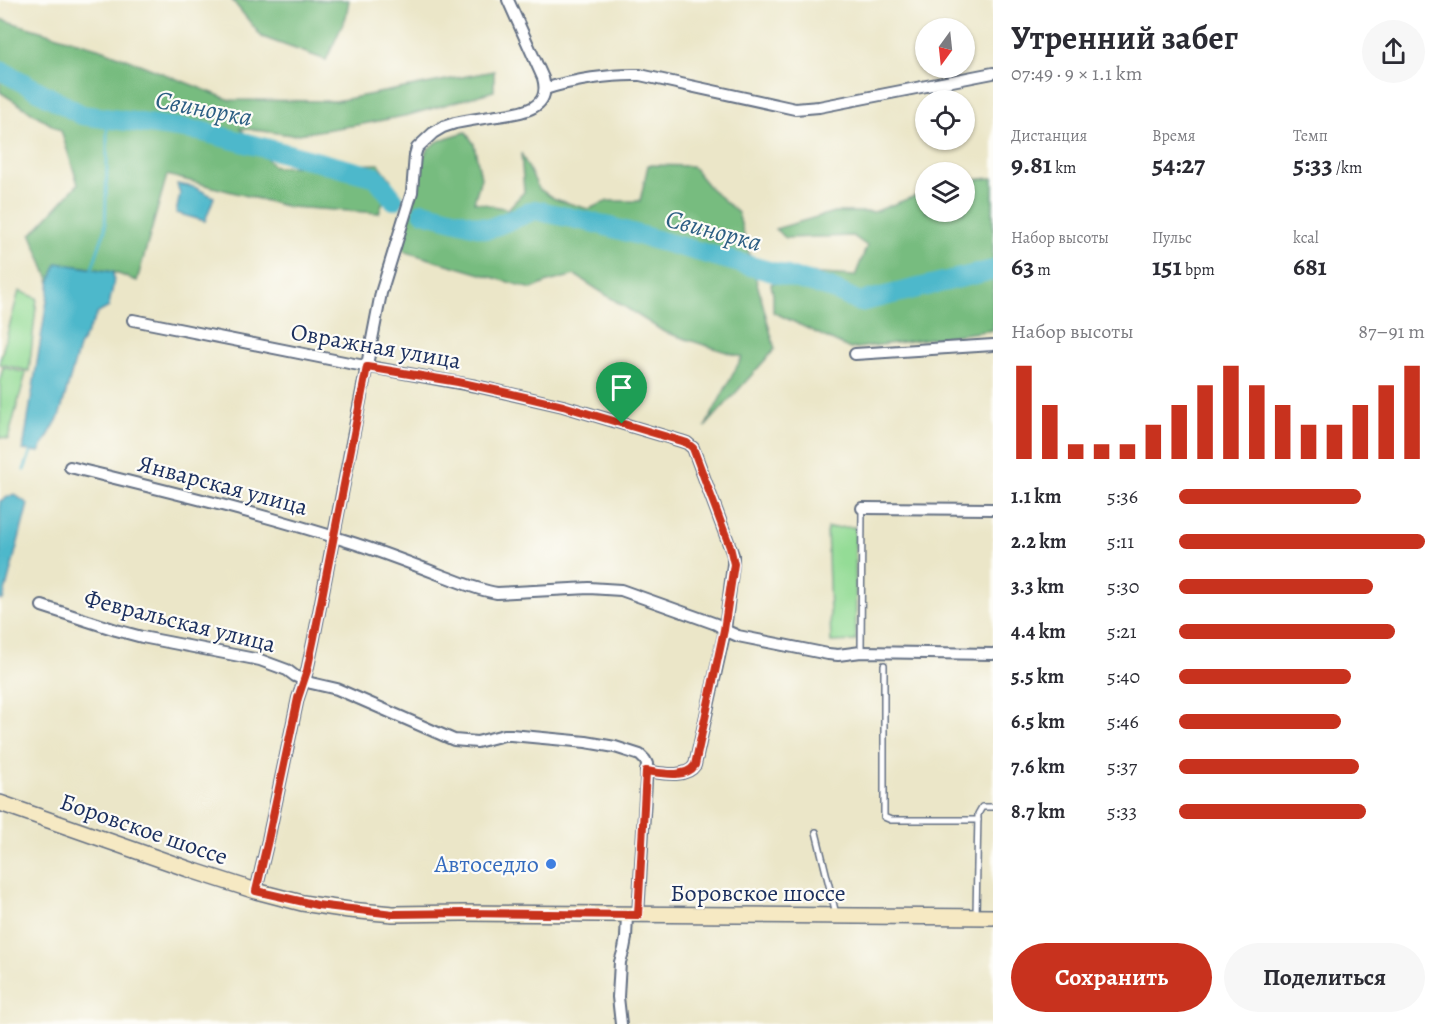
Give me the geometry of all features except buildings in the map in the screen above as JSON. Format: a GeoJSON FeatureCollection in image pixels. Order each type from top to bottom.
{"type":"FeatureCollection","features":[{"type":"Feature","properties":{"kind":"main road","name":"Боровское шоссе"},"geometry":{"type":"LineString","coordinates":[[0,803],[256,891],[317,905],[393,914],[993,917]]}},
{"type":"Feature","properties":{"kind":"street"},"geometry":{"type":"LineString","coordinates":[[256,891],[298,698],[314,638],[383,283],[412,192],[417,148],[433,133],[455,123],[527,111],[543,97],[545,88],[543,78],[508,0]]}},
{"type":"Feature","properties":{"kind":"street"},"geometry":{"type":"LineString","coordinates":[[545,88],[623,75],[640,75],[795,109],[819,107],[993,73]]}},
{"type":"Feature","properties":{"kind":"street","name":"Овражная улица"},"geometry":{"type":"LineString","coordinates":[[133,321],[476,386],[552,404],[687,443],[693,448],[733,555],[734,564],[724,630],[695,765],[689,771],[678,774],[646,768]]}},
{"type":"Feature","properties":{"kind":"street"},"geometry":{"type":"LineString","coordinates":[[855,354],[993,345]]}},
{"type":"Feature","properties":{"kind":"street","name":"Январская улица"},"geometry":{"type":"LineString","coordinates":[[70,467],[230,507],[334,537],[376,550],[480,590],[497,593],[589,588],[621,590],[716,624],[738,636],[828,654],[861,652],[993,654]]}},
{"type":"Feature","properties":{"kind":"street"},"geometry":{"type":"LineString","coordinates":[[862,508],[993,509]]}},
{"type":"Feature","properties":{"kind":"street","name":"Февральская улица"},"geometry":{"type":"LineString","coordinates":[[42,606],[142,637],[260,660],[287,670],[303,680],[337,689],[454,740],[477,742],[504,735],[586,742],[635,752],[645,760],[646,768]]}},
{"type":"Feature","properties":{"kind":"street"},"geometry":{"type":"LineString","coordinates":[[621,1024],[618,997],[620,962],[633,915],[646,768]]}},
{"type":"Feature","properties":{"kind":"lane"},"geometry":{"type":"LineString","coordinates":[[861,652],[862,508]]}},
{"type":"Feature","properties":{"kind":"lane"},"geometry":{"type":"LineString","coordinates":[[884,665],[884,817],[891,820],[978,820]]}},
{"type":"Feature","properties":{"kind":"lane"},"geometry":{"type":"LineString","coordinates":[[976,917],[978,814],[982,807],[993,807]]}},
{"type":"Feature","properties":{"kind":"lane"},"geometry":{"type":"LineString","coordinates":[[816,832],[836,916]]}},
{"type":"Feature","properties":{"kind":"green space"},"geometry":{"type":"Polygon","coordinates":[[[232,0],[349,0],[346,17],[326,60],[262,37],[232,0]]]}},
{"type":"Feature","properties":{"kind":"green space"},"geometry":{"type":"Polygon","coordinates":[[[0,19],[104,50],[230,100],[336,101],[494,71],[494,91],[409,115],[292,135],[240,128],[274,167],[379,164],[391,180],[379,213],[289,207],[167,175],[137,281],[113,272],[78,266],[50,282],[31,235],[78,184],[61,131],[0,92],[0,19]]]}},
{"type":"Feature","properties":{"kind":"green space"},"geometry":{"type":"Polygon","coordinates":[[[466,132],[474,144],[481,178],[474,202],[508,209],[524,192],[521,153],[539,189],[555,199],[588,209],[608,201],[640,201],[648,165],[692,166],[710,188],[738,213],[775,349],[705,427],[742,357],[664,332],[575,275],[532,289],[406,252],[401,248],[424,155],[428,149],[445,138],[466,132]]]}},
{"type":"Feature","properties":{"kind":"green space"},"geometry":{"type":"Polygon","coordinates":[[[993,178],[993,330],[850,349],[773,312],[771,284],[805,273],[855,276],[867,246],[853,236],[786,238],[775,229],[834,212],[874,212],[915,196],[915,222],[975,222],[975,179],[993,178]]]}},
{"type":"Feature","properties":{"kind":"green space"},"geometry":{"type":"Polygon","coordinates":[[[19,291],[37,298],[29,371],[0,364],[19,291]]]}},
{"type":"Feature","properties":{"kind":"green space"},"geometry":{"type":"Polygon","coordinates":[[[3,367],[26,373],[8,439],[0,437],[0,380],[3,367]]]}},
{"type":"Feature","properties":{"kind":"green space"},"geometry":{"type":"Polygon","coordinates":[[[855,527],[856,641],[831,642],[827,528],[855,527]]]}},
{"type":"Feature","properties":{"kind":"water"},"geometry":{"type":"Polygon","coordinates":[[[177,184],[194,187],[214,197],[205,221],[176,213],[180,194],[177,184]]]}},
{"type":"Feature","properties":{"kind":"water"},"geometry":{"type":"Polygon","coordinates":[[[57,263],[113,272],[109,307],[98,313],[79,347],[59,417],[39,452],[23,450],[50,282],[57,263]]]}},
{"type":"Feature","properties":{"kind":"water"},"geometry":{"type":"Polygon","coordinates":[[[14,494],[28,504],[3,600],[0,600],[0,501],[14,494]]]}},
{"type":"Feature","properties":{"kind":"waterway","name":"Свинорка"},"geometry":{"type":"LineString","coordinates":[[0,70],[82,115],[200,131],[376,177],[394,200]]}},
{"type":"Feature","properties":{"kind":"waterway"},"geometry":{"type":"LineString","coordinates":[[92,268],[105,230],[107,118]]}},
{"type":"Feature","properties":{"kind":"waterway","name":"Свинорка"},"geometry":{"type":"LineString","coordinates":[[423,212],[488,229],[535,210],[599,224],[830,288],[860,302],[993,270]]}},
{"type":"Feature","properties":{"kind":"waterway"},"geometry":{"type":"LineString","coordinates":[[24,470],[31,451]]}},
{"type":"Feature","properties":{"kind":"place","name":"Автоседло"},"geometry":{"type":"Point","coordinates":[551,864]}},
{"type":"Feature","properties":{"kind":"route"},"geometry":{"type":"LineString","coordinates":[[367,367],[476,386],[563,406],[622,424],[687,443],[693,448],[733,555],[734,564],[724,630],[695,765],[689,771],[678,774],[646,771],[638,915],[393,914],[302,903],[256,891],[298,698],[314,638],[367,367]]}}]}
